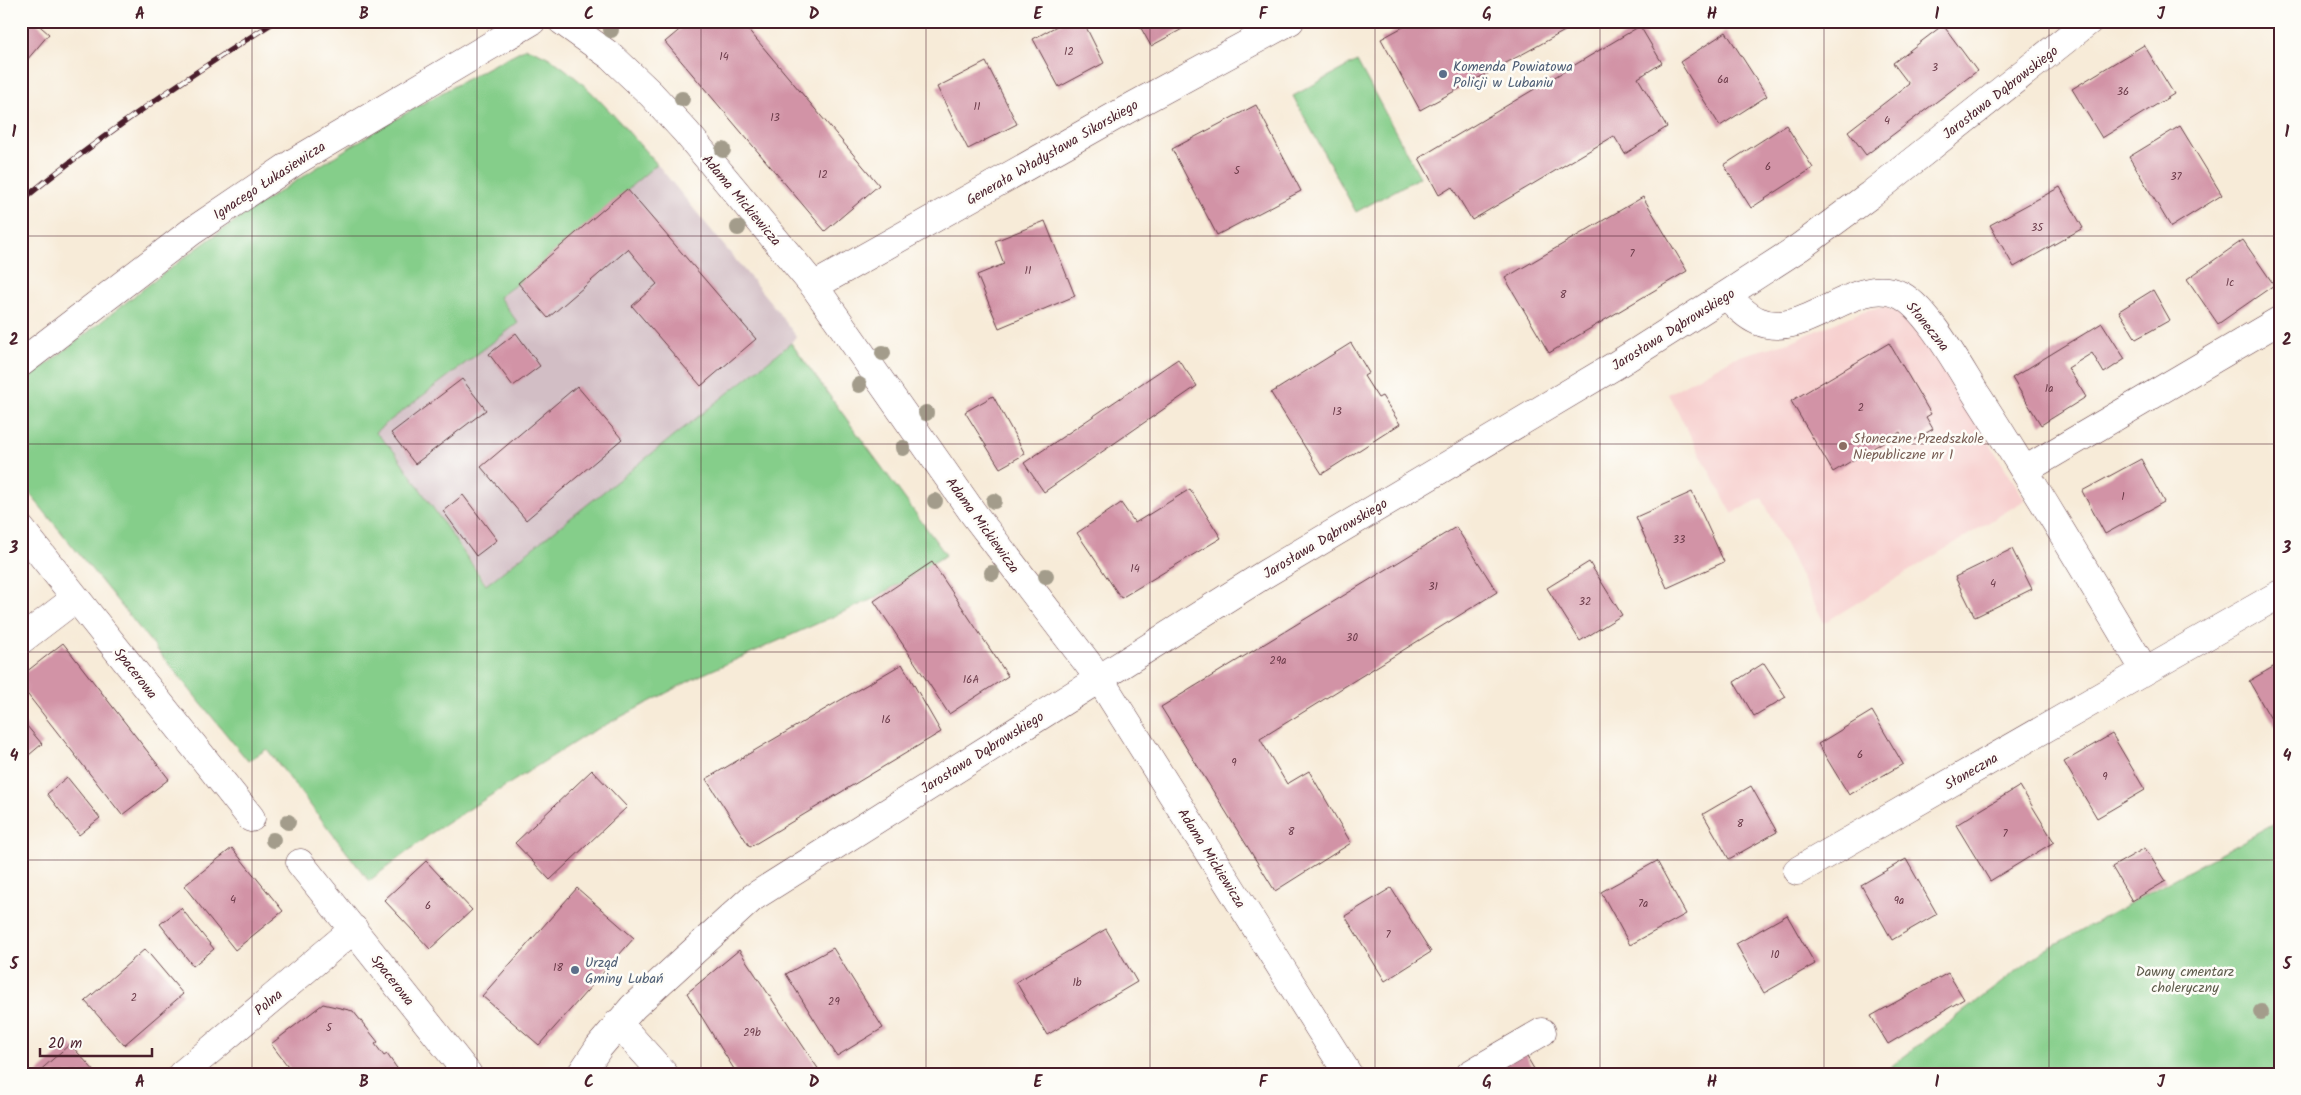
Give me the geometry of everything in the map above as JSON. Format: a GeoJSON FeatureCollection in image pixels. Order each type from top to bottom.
{"type":"FeatureCollection","features":[{"type":"Feature","properties":{"kind":"street","name":"Ignacego Łukasiewicza"},"geometry":{"type":"LineString","coordinates":[[21,363],[191,232],[288,166],[532,21]]}},
{"type":"Feature","properties":{"kind":"street","name":"Adama Mickiewicza"},"geometry":{"type":"LineString","coordinates":[[562,21],[612,57],[651,94],[686,132],[814,286],[973,513],[1099,678],[1348,1074]]}},
{"type":"Feature","properties":{"kind":"street","name":"Generała Władysława Sikorskiego"},"geometry":{"type":"LineString","coordinates":[[814,286],[1135,105],[1290,21]]}},
{"type":"Feature","properties":{"kind":"street","name":"Jarosława Dąbrowskiego"},"geometry":{"type":"LineString","coordinates":[[581,1074],[618,1023],[687,956],[752,898],[1265,574],[1616,365],[1726,295],[1800,246],[1870,195],[2089,21]]}},
{"type":"Feature","properties":{"kind":"street","name":"Słoneczna"},"geometry":{"type":"LineString","coordinates":[[1726,295],[1748,316],[1760,322],[1775,325],[1798,321],[1868,292],[1883,290],[1899,294],[1912,303],[1936,331],[2025,470],[2146,671]]}},
{"type":"Feature","properties":{"kind":"street"},"geometry":{"type":"LineString","coordinates":[[2025,470],[2280,320]]}},
{"type":"Feature","properties":{"kind":"street","name":"Spacerowa"},"geometry":{"type":"LineString","coordinates":[[21,529],[251,818]]}},
{"type":"Feature","properties":{"kind":"street","name":"Słoneczna"},"geometry":{"type":"LineString","coordinates":[[1796,872],[2280,594]]}},
{"type":"Feature","properties":{"kind":"street"},"geometry":{"type":"LineString","coordinates":[[21,640],[76,598]]}},
{"type":"Feature","properties":{"kind":"street","name":"Spacerowa"},"geometry":{"type":"LineString","coordinates":[[300,863],[468,1074]]}},
{"type":"Feature","properties":{"kind":"street","name":"Polna"},"geometry":{"type":"LineString","coordinates":[[182,1074],[354,930]]}},
{"type":"Feature","properties":{"kind":"street"},"geometry":{"type":"LineString","coordinates":[[618,1023],[664,1074]]}},
{"type":"Feature","properties":{"kind":"street"},"geometry":{"type":"LineString","coordinates":[[1470,1074],[1542,1032]]}},
{"type":"Feature","properties":{"kind":"shaded area"},"geometry":{"type":"Polygon","coordinates":[[[657,164],[796,336],[791,343],[487,585],[394,451],[374,432],[517,323],[499,297],[518,283],[657,164]]]}},
{"type":"Feature","properties":{"kind":"shaded area","name":"Słoneczne Przedszkole Niepubliczne nr 1"},"geometry":{"type":"Polygon","coordinates":[[[1884,307],[1899,312],[1916,326],[2025,500],[1824,623],[1762,498],[1732,513],[1668,394],[1733,358],[1792,341],[1866,310],[1884,307]]]}},
{"type":"Feature","properties":{"kind":"green space"},"geometry":{"type":"Polygon","coordinates":[[[526,48],[551,59],[580,82],[607,108],[657,164],[518,283],[499,297],[518,323],[375,432],[394,451],[486,585],[791,343],[946,555],[875,598],[699,676],[586,735],[433,832],[369,881],[267,749],[248,761],[21,483],[21,384],[161,275],[247,213],[384,126],[490,66],[526,48]]]}},
{"type":"Feature","properties":{"kind":"green space"},"geometry":{"type":"Polygon","coordinates":[[[1357,61],[1420,177],[1356,212],[1293,96],[1357,61]]]}},
{"type":"Feature","properties":{"kind":"green space","name":"Dawny cmentarz choleryczny"},"geometry":{"type":"Polygon","coordinates":[[[2280,821],[2280,1074],[1881,1074],[2043,951],[2280,821]]]}},
{"type":"Feature","properties":{"kind":"building"},"geometry":{"type":"Polygon","coordinates":[[[21,21],[34,21],[49,34],[21,67],[21,21]]]}},
{"type":"Feature","properties":{"kind":"building"},"geometry":{"type":"Polygon","coordinates":[[[690,21],[741,21],[879,185],[825,231],[665,42],[690,21]]]}},
{"type":"Feature","properties":{"kind":"building"},"geometry":{"type":"Polygon","coordinates":[[[1066,21],[1083,21],[1104,63],[1059,87],[1033,39],[1066,21]]]}},
{"type":"Feature","properties":{"kind":"building"},"geometry":{"type":"Polygon","coordinates":[[[1137,21],[1197,21],[1151,46],[1137,21]]]}},
{"type":"Feature","properties":{"kind":"building","name":"Komenda Powiatowa Policji w Lubaniu"},"geometry":{"type":"Polygon","coordinates":[[[1414,21],[1583,21],[1420,110],[1381,39],[1414,21]]]}},
{"type":"Feature","properties":{"kind":"building"},"geometry":{"type":"Polygon","coordinates":[[[1943,25],[1977,71],[1866,155],[1848,131],[1909,84],[1893,63],[1943,25]]]}},
{"type":"Feature","properties":{"kind":"building"},"geometry":{"type":"Polygon","coordinates":[[[1640,26],[1662,63],[1638,78],[1667,127],[1625,154],[1614,136],[1472,220],[1452,187],[1439,195],[1419,158],[1640,26]]]}},
{"type":"Feature","properties":{"kind":"building"},"geometry":{"type":"Polygon","coordinates":[[[1726,32],[1767,96],[1720,126],[1680,62],[1726,32]]]}},
{"type":"Feature","properties":{"kind":"building"},"geometry":{"type":"Polygon","coordinates":[[[2144,45],[2174,94],[2102,138],[2072,89],[2144,45]]]}},
{"type":"Feature","properties":{"kind":"building"},"geometry":{"type":"Polygon","coordinates":[[[986,62],[1017,124],[968,149],[937,87],[986,62]]]}},
{"type":"Feature","properties":{"kind":"building"},"geometry":{"type":"Polygon","coordinates":[[[1256,105],[1301,191],[1217,235],[1172,149],[1256,105]]]}},
{"type":"Feature","properties":{"kind":"building"},"geometry":{"type":"Polygon","coordinates":[[[1786,125],[1813,168],[1751,208],[1724,165],[1786,125]]]}},
{"type":"Feature","properties":{"kind":"building"},"geometry":{"type":"Polygon","coordinates":[[[2180,126],[2222,195],[2171,227],[2129,157],[2180,126]]]}},
{"type":"Feature","properties":{"kind":"building"},"geometry":{"type":"Polygon","coordinates":[[[2060,187],[2083,228],[2014,267],[1990,225],[2060,187]]]}},
{"type":"Feature","properties":{"kind":"building"},"geometry":{"type":"Polygon","coordinates":[[[627,189],[756,339],[701,386],[632,306],[657,284],[628,249],[548,318],[518,283],[627,189]]]}},
{"type":"Feature","properties":{"kind":"building"},"geometry":{"type":"Polygon","coordinates":[[[1643,197],[1687,271],[1549,353],[1505,278],[1643,197]]]}},
{"type":"Feature","properties":{"kind":"building"},"geometry":{"type":"Polygon","coordinates":[[[1045,221],[1075,296],[999,328],[977,275],[1004,264],[995,241],[1045,221]]]}},
{"type":"Feature","properties":{"kind":"building"},"geometry":{"type":"Polygon","coordinates":[[[2243,240],[2274,285],[2218,324],[2187,279],[2243,240]]]}},
{"type":"Feature","properties":{"kind":"building"},"geometry":{"type":"Polygon","coordinates":[[[2153,290],[2170,320],[2136,339],[2119,311],[2153,290]]]}},
{"type":"Feature","properties":{"kind":"building"},"geometry":{"type":"Polygon","coordinates":[[[2102,323],[2125,359],[2104,373],[2092,353],[2068,368],[2086,397],[2041,425],[2012,378],[2102,323]]]}},
{"type":"Feature","properties":{"kind":"building"},"geometry":{"type":"Polygon","coordinates":[[[516,333],[540,366],[513,386],[489,354],[516,333]]]}},
{"type":"Feature","properties":{"kind":"building"},"geometry":{"type":"Polygon","coordinates":[[[1351,343],[1369,373],[1364,376],[1378,398],[1382,396],[1400,424],[1322,474],[1271,393],[1351,343]]]}},
{"type":"Feature","properties":{"kind":"building"},"geometry":{"type":"Polygon","coordinates":[[[1889,343],[1931,414],[1926,417],[1933,429],[1907,444],[1900,432],[1833,472],[1791,401],[1889,343]]]}},
{"type":"Feature","properties":{"kind":"building"},"geometry":{"type":"Polygon","coordinates":[[[1178,359],[1197,386],[1044,492],[1024,463],[1178,359]]]}},
{"type":"Feature","properties":{"kind":"building"},"geometry":{"type":"Polygon","coordinates":[[[462,379],[486,410],[415,464],[391,433],[462,379]]]}},
{"type":"Feature","properties":{"kind":"building"},"geometry":{"type":"Polygon","coordinates":[[[577,386],[622,439],[526,520],[481,467],[577,386]]]}},
{"type":"Feature","properties":{"kind":"building"},"geometry":{"type":"Polygon","coordinates":[[[993,396],[1025,454],[1000,468],[965,412],[993,396]]]}},
{"type":"Feature","properties":{"kind":"building"},"geometry":{"type":"Polygon","coordinates":[[[2141,459],[2164,502],[2105,534],[2082,491],[2141,459]]]}},
{"type":"Feature","properties":{"kind":"building"},"geometry":{"type":"Polygon","coordinates":[[[1190,489],[1221,538],[1121,598],[1077,533],[1121,503],[1135,523],[1190,489]]]}},
{"type":"Feature","properties":{"kind":"building"},"geometry":{"type":"Polygon","coordinates":[[[1692,492],[1724,562],[1667,588],[1636,517],[1692,492]]]}},
{"type":"Feature","properties":{"kind":"building"},"geometry":{"type":"Polygon","coordinates":[[[463,495],[497,540],[476,556],[443,511],[463,495]]]}},
{"type":"Feature","properties":{"kind":"building"},"geometry":{"type":"Polygon","coordinates":[[[1456,527],[1497,592],[1260,739],[1287,784],[1309,771],[1351,843],[1275,891],[1161,707],[1456,527]]]}},
{"type":"Feature","properties":{"kind":"building"},"geometry":{"type":"Polygon","coordinates":[[[2012,549],[2032,589],[1975,617],[1955,577],[2012,549]]]}},
{"type":"Feature","properties":{"kind":"building"},"geometry":{"type":"Polygon","coordinates":[[[932,562],[1008,676],[949,714],[874,601],[932,562]]]}},
{"type":"Feature","properties":{"kind":"building"},"geometry":{"type":"Polygon","coordinates":[[[1589,562],[1622,615],[1580,641],[1547,588],[1589,562]]]}},
{"type":"Feature","properties":{"kind":"building"},"geometry":{"type":"Polygon","coordinates":[[[63,643],[169,779],[122,815],[21,686],[21,676],[63,643]]]}},
{"type":"Feature","properties":{"kind":"building"},"geometry":{"type":"Polygon","coordinates":[[[1764,663],[1786,697],[1754,716],[1734,682],[1764,663]]]}},
{"type":"Feature","properties":{"kind":"building"},"geometry":{"type":"Polygon","coordinates":[[[2280,663],[2280,724],[2275,726],[2249,681],[2280,663]]]}},
{"type":"Feature","properties":{"kind":"building"},"geometry":{"type":"Polygon","coordinates":[[[902,664],[941,732],[750,847],[706,779],[902,664]]]}},
{"type":"Feature","properties":{"kind":"building"},"geometry":{"type":"Polygon","coordinates":[[[1872,711],[1903,764],[1849,795],[1818,744],[1872,711]]]}},
{"type":"Feature","properties":{"kind":"building"},"geometry":{"type":"Polygon","coordinates":[[[21,719],[42,744],[23,760],[21,758],[21,719]]]}},
{"type":"Feature","properties":{"kind":"building"},"geometry":{"type":"Polygon","coordinates":[[[2112,734],[2145,790],[2097,818],[2064,762],[2112,734]]]}},
{"type":"Feature","properties":{"kind":"building"},"geometry":{"type":"Polygon","coordinates":[[[592,770],[627,807],[550,880],[515,843],[592,770]]]}},
{"type":"Feature","properties":{"kind":"building"},"geometry":{"type":"Polygon","coordinates":[[[67,777],[100,818],[79,835],[47,794],[67,777]]]}},
{"type":"Feature","properties":{"kind":"building"},"geometry":{"type":"Polygon","coordinates":[[[1751,786],[1777,832],[1729,859],[1703,814],[1751,786]]]}},
{"type":"Feature","properties":{"kind":"building"},"geometry":{"type":"Polygon","coordinates":[[[2020,786],[2054,842],[1990,881],[1956,825],[2020,786]]]}},
{"type":"Feature","properties":{"kind":"building"},"geometry":{"type":"Polygon","coordinates":[[[232,848],[283,911],[235,950],[184,886],[232,848]]]}},
{"type":"Feature","properties":{"kind":"building"},"geometry":{"type":"Polygon","coordinates":[[[2145,848],[2166,881],[2132,901],[2112,867],[2145,848]]]}},
{"type":"Feature","properties":{"kind":"building"},"geometry":{"type":"Polygon","coordinates":[[[1906,859],[1937,914],[1892,940],[1861,885],[1906,859]]]}},
{"type":"Feature","properties":{"kind":"building"},"geometry":{"type":"Polygon","coordinates":[[[426,861],[472,910],[430,949],[384,900],[426,861]]]}},
{"type":"Feature","properties":{"kind":"building"},"geometry":{"type":"Polygon","coordinates":[[[1657,861],[1686,914],[1630,945],[1601,892],[1657,861]]]}},
{"type":"Feature","properties":{"kind":"building"},"geometry":{"type":"Polygon","coordinates":[[[577,888],[634,938],[539,1045],[482,996],[577,888]]]}},
{"type":"Feature","properties":{"kind":"building"},"geometry":{"type":"Polygon","coordinates":[[[1391,888],[1431,952],[1385,981],[1345,916],[1391,888]]]}},
{"type":"Feature","properties":{"kind":"building"},"geometry":{"type":"Polygon","coordinates":[[[181,908],[214,949],[193,966],[160,924],[181,908]]]}},
{"type":"Feature","properties":{"kind":"building"},"geometry":{"type":"Polygon","coordinates":[[[1787,915],[1815,964],[1764,993],[1736,944],[1787,915]]]}},
{"type":"Feature","properties":{"kind":"building"},"geometry":{"type":"Polygon","coordinates":[[[1106,929],[1137,982],[1047,1035],[1016,982],[1106,929]]]}},
{"type":"Feature","properties":{"kind":"building"},"geometry":{"type":"Polygon","coordinates":[[[833,948],[883,1028],[837,1056],[786,974],[833,948]]]}},
{"type":"Feature","properties":{"kind":"building"},"geometry":{"type":"Polygon","coordinates":[[[145,949],[183,994],[124,1045],[85,1001],[145,949]]]}},
{"type":"Feature","properties":{"kind":"building"},"geometry":{"type":"Polygon","coordinates":[[[739,950],[821,1074],[737,1074],[687,993],[739,950]]]}},
{"type":"Feature","properties":{"kind":"building"},"geometry":{"type":"Polygon","coordinates":[[[1948,973],[1964,999],[1888,1044],[1871,1016],[1948,973]]]}},
{"type":"Feature","properties":{"kind":"building"},"geometry":{"type":"Polygon","coordinates":[[[323,1004],[353,1011],[378,1042],[375,1044],[384,1056],[387,1054],[401,1074],[294,1074],[271,1044],[323,1004]]]}},
{"type":"Feature","properties":{"kind":"building"},"geometry":{"type":"Polygon","coordinates":[[[70,1044],[97,1074],[36,1074],[70,1044]]]}},
{"type":"Feature","properties":{"kind":"building"},"geometry":{"type":"Polygon","coordinates":[[[1523,1050],[1537,1074],[1485,1074],[1523,1050]]]}},
{"type":"Feature","properties":{"kind":"railway"},"geometry":{"type":"LineString","coordinates":[[21,201],[146,107],[276,21]]}},
{"type":"Feature","properties":{"kind":"place","name":"Komenda Powiatowa Policji w Lubaniu"},"geometry":{"type":"Point","coordinates":[1443,74]}},
{"type":"Feature","properties":{"kind":"place","name":"Słoneczne Przedszkole Niepubliczne nr 1"},"geometry":{"type":"Point","coordinates":[1843,446]}},
{"type":"Feature","properties":{"kind":"place","name":"Urząd Gminy Lubań"},"geometry":{"type":"Point","coordinates":[575,970]}}]}
